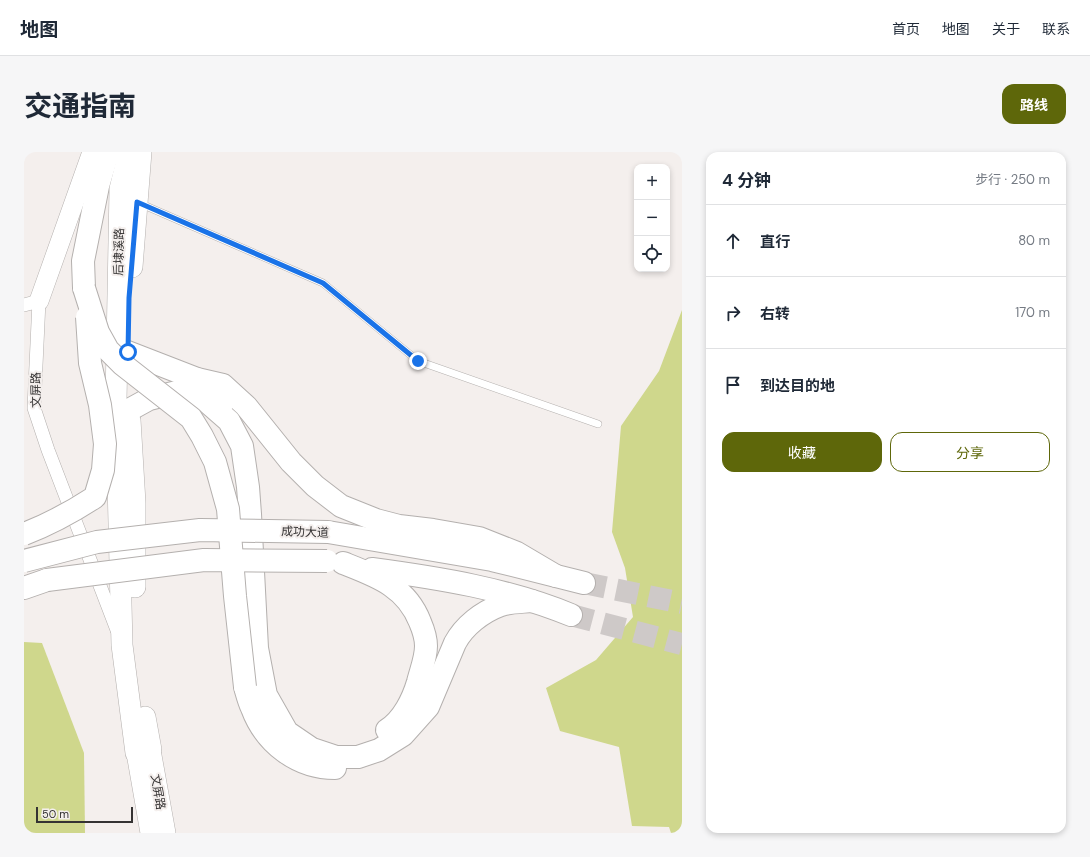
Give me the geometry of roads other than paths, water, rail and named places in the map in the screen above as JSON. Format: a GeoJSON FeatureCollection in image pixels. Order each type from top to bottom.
{"type":"FeatureCollection","features":[{"type":"Feature","properties":{"kind":"highway"},"geometry":{"type":"LineString","coordinates":[[24,534],[47,525],[70,513],[95,497],[103,470],[105,444],[100,405],[90,363],[83,261],[98,186],[108,152]]}},
{"type":"Feature","properties":{"kind":"highway"},"geometry":{"type":"LineString","coordinates":[[84,288],[98,332],[108,350],[122,364],[191,418],[215,462],[228,509],[235,596],[246,687],[251,708],[266,735],[294,758],[306,763],[323,768],[343,769],[367,766],[389,756],[417,735],[431,715],[435,692]]}},
{"type":"Feature","properties":{"kind":"highway"},"geometry":{"type":"LineString","coordinates":[[123,350],[197,379],[223,385],[246,406],[291,462],[315,486],[341,506],[376,520],[399,526],[479,538],[517,553],[556,576]]}},
{"type":"Feature","properties":{"kind":"highway"},"geometry":{"type":"LineString","coordinates":[[197,379],[210,390],[227,410],[247,441],[258,495],[270,685],[280,706],[290,721],[322,744],[341,747],[359,744],[379,735],[393,726],[406,710],[416,688],[423,665],[426,646],[424,631],[416,610],[405,596],[374,575],[335,562]]}},
{"type":"Feature","properties":{"kind":"highway"},"geometry":{"type":"LineString","coordinates":[[122,406],[177,392],[205,400],[229,421],[242,446],[248,487],[257,648],[266,695],[287,732],[312,749],[336,757],[358,757],[379,750],[403,735],[428,707],[455,643],[466,628],[479,616],[501,605],[532,600]]}},
{"type":"Feature","properties":{"kind":"highway","name":"成功大道"},"geometry":{"type":"LineString","coordinates":[[24,561],[97,542],[200,530],[328,532],[492,560],[584,583]]}},
{"type":"Feature","properties":{"kind":"highway"},"geometry":{"type":"LineString","coordinates":[[24,588],[47,580],[204,560],[335,562],[471,585],[532,600],[571,615]]}},
{"type":"Feature","properties":{"kind":"main road","name":"文屏路"},"geometry":{"type":"LineString","coordinates":[[32,303],[92,152]]}},
{"type":"Feature","properties":{"kind":"main road","name":"后埭溪路"},"geometry":{"type":"LineString","coordinates":[[123,350],[120,189],[129,152]]}},
{"type":"Feature","properties":{"kind":"main road"},"geometry":{"type":"LineString","coordinates":[[141,152],[129,298],[123,350],[122,645],[144,751]]}},
{"type":"Feature","properties":{"kind":"main road"},"geometry":{"type":"LineString","coordinates":[[122,406],[135,503],[135,662],[144,751]]}},
{"type":"Feature","properties":{"kind":"main road","name":"文屏路"},"geometry":{"type":"LineString","coordinates":[[144,751],[150,833]]}},
{"type":"Feature","properties":{"kind":"main road","name":"文屏路"},"geometry":{"type":"LineString","coordinates":[[144,751],[166,833]]}},
{"type":"Feature","properties":{"kind":"street","name":"文屏路"},"geometry":{"type":"LineString","coordinates":[[32,303],[34,408],[48,450],[122,645]]}},
{"type":"Feature","properties":{"kind":"lane"},"geometry":{"type":"LineString","coordinates":[[137,202],[323,283],[418,361],[598,424]]}},
{"type":"Feature","properties":{"kind":"tunnel"},"geometry":{"type":"LineString","coordinates":[[584,583],[682,603]]}},
{"type":"Feature","properties":{"kind":"tunnel"},"geometry":{"type":"LineString","coordinates":[[571,615],[682,644]]}}]}
